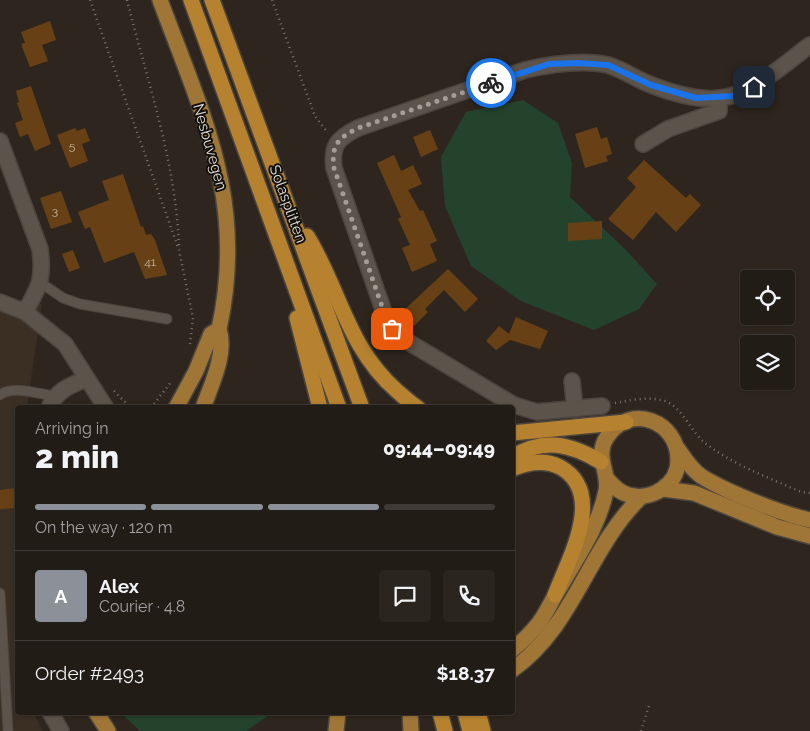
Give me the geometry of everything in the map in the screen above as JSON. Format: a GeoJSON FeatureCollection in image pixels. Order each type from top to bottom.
{"type":"FeatureCollection","features":[{"type":"Feature","properties":{"kind":"highway","name":"Solasplitten"},"geometry":{"type":"LineString","coordinates":[[191,0],[338,405]]}},
{"type":"Feature","properties":{"kind":"highway","name":"Solasplitten"},"geometry":{"type":"LineString","coordinates":[[212,0],[361,405]]}},
{"type":"Feature","properties":{"kind":"highway"},"geometry":{"type":"LineString","coordinates":[[291,211],[320,258],[342,313],[364,353],[385,380],[414,405]]}},
{"type":"Feature","properties":{"kind":"highway"},"geometry":{"type":"LineString","coordinates":[[278,241],[319,405]]}},
{"type":"Feature","properties":{"kind":"highway"},"geometry":{"type":"LineString","coordinates":[[515,433],[626,422]]}},
{"type":"Feature","properties":{"kind":"highway"},"geometry":{"type":"LineString","coordinates":[[515,456],[536,446],[552,443],[569,446],[601,462]]}},
{"type":"Feature","properties":{"kind":"highway"},"geometry":{"type":"LineString","coordinates":[[515,469],[529,462],[554,464],[567,471],[576,481],[581,492],[584,502],[582,518],[555,596]]}},
{"type":"Feature","properties":{"kind":"highway"},"geometry":{"type":"LineString","coordinates":[[441,715],[446,731]]}},
{"type":"Feature","properties":{"kind":"highway"},"geometry":{"type":"LineString","coordinates":[[466,715],[470,731]]}},
{"type":"Feature","properties":{"kind":"highway"},"geometry":{"type":"LineString","coordinates":[[479,715],[483,731]]}},
{"type":"Feature","properties":{"kind":"main road","name":"Nesbuvegen"},"geometry":{"type":"LineString","coordinates":[[160,0],[211,139],[225,199],[229,237],[228,277],[219,329],[211,334],[196,371],[178,405]]}},
{"type":"Feature","properties":{"kind":"main road"},"geometry":{"type":"LineString","coordinates":[[204,405],[219,360],[222,339],[219,329]]}},
{"type":"Feature","properties":{"kind":"main road"},"geometry":{"type":"LineString","coordinates":[[678,448],[678,463],[673,478],[663,489],[653,495],[641,497],[628,495],[617,490],[608,480],[601,462],[602,449],[607,438],[615,428],[626,422],[639,419],[657,424],[672,436],[689,465],[701,476],[783,512],[810,520]]}},
{"type":"Feature","properties":{"kind":"main road"},"geometry":{"type":"LineString","coordinates":[[515,647],[540,622],[593,531],[604,502],[608,480]]}},
{"type":"Feature","properties":{"kind":"main road"},"geometry":{"type":"LineString","coordinates":[[663,489],[694,493],[777,527],[810,536]]}},
{"type":"Feature","properties":{"kind":"main road"},"geometry":{"type":"LineString","coordinates":[[515,668],[538,650],[554,630],[611,531],[624,513],[641,497]]}},
{"type":"Feature","properties":{"kind":"main road"},"geometry":{"type":"LineString","coordinates":[[98,715],[108,731]]}},
{"type":"Feature","properties":{"kind":"street"},"geometry":{"type":"LineString","coordinates":[[514,405],[410,343],[392,329],[386,318],[334,168],[332,154],[336,144],[344,134],[525,70],[549,64],[608,65],[651,85],[696,98],[733,96],[754,87],[810,45]]}},
{"type":"Feature","properties":{"kind":"street"},"geometry":{"type":"LineString","coordinates":[[643,144],[668,129],[718,111],[719,98]]}},
{"type":"Feature","properties":{"kind":"street"},"geometry":{"type":"LineString","coordinates":[[0,141],[40,249],[41,283],[25,312]]}},
{"type":"Feature","properties":{"kind":"street"},"geometry":{"type":"LineString","coordinates":[[0,302],[25,312],[65,344],[104,405]]}},
{"type":"Feature","properties":{"kind":"street"},"geometry":{"type":"LineString","coordinates":[[52,402],[66,387],[86,379]]}},
{"type":"Feature","properties":{"kind":"street"},"geometry":{"type":"LineString","coordinates":[[572,381],[575,410]]}},
{"type":"Feature","properties":{"kind":"street"},"geometry":{"type":"LineString","coordinates":[[515,405],[537,412],[575,410],[602,406]]}},
{"type":"Feature","properties":{"kind":"street"},"geometry":{"type":"LineString","coordinates":[[52,715],[61,731]]}},
{"type":"Feature","properties":{"kind":"lane"},"geometry":{"type":"LineString","coordinates":[[41,283],[63,298],[80,304],[167,319]]}},
{"type":"Feature","properties":{"kind":"lane"},"geometry":{"type":"LineString","coordinates":[[0,395],[4,392],[30,392],[52,402]]}},
{"type":"Feature","properties":{"kind":"lane"},"geometry":{"type":"LineString","coordinates":[[0,593],[8,731]]}},
{"type":"Feature","properties":{"kind":"path"},"geometry":{"type":"LineString","coordinates":[[90,0],[179,250],[193,318],[189,352]]}},
{"type":"Feature","properties":{"kind":"path"},"geometry":{"type":"LineString","coordinates":[[127,0],[165,148],[178,218],[179,250]]}},
{"type":"Feature","properties":{"kind":"path"},"geometry":{"type":"LineString","coordinates":[[272,0],[315,116],[336,144]]}},
{"type":"Feature","properties":{"kind":"path"},"geometry":{"type":"LineString","coordinates":[[153,405],[172,381]]}},
{"type":"Feature","properties":{"kind":"path"},"geometry":{"type":"LineString","coordinates":[[602,406],[644,398],[666,402],[683,417],[703,441],[730,460],[801,492],[810,493]]}},
{"type":"Feature","properties":{"kind":"path"},"geometry":{"type":"LineString","coordinates":[[641,731],[649,706]]}},
{"type":"Feature","properties":{"kind":"shaded area"},"geometry":{"type":"Polygon","coordinates":[[[0,303],[42,304],[27,405],[15,405],[15,715],[34,715],[43,731],[0,731],[0,303]]]}},
{"type":"Feature","properties":{"kind":"green space"},"geometry":{"type":"Polygon","coordinates":[[[523,100],[558,123],[572,163],[570,197],[626,250],[657,284],[639,309],[594,330],[521,301],[471,266],[445,206],[441,157],[466,112],[523,100]]]}},
{"type":"Feature","properties":{"kind":"green space"},"geometry":{"type":"Polygon","coordinates":[[[123,715],[269,715],[246,731],[140,731],[123,715]]]}},
{"type":"Feature","properties":{"kind":"building"},"geometry":{"type":"Polygon","coordinates":[[[50,21],[56,40],[42,45],[48,61],[30,67],[21,44],[25,43],[21,32],[50,21]]]}},
{"type":"Feature","properties":{"kind":"building"},"geometry":{"type":"Polygon","coordinates":[[[31,86],[51,144],[35,151],[28,134],[20,137],[15,123],[23,120],[17,103],[19,102],[16,91],[31,86]]]}},
{"type":"Feature","properties":{"kind":"building"},"geometry":{"type":"Polygon","coordinates":[[[597,127],[601,139],[607,137],[612,154],[606,156],[608,161],[585,168],[575,134],[597,127]]]}},
{"type":"Feature","properties":{"kind":"building"},"geometry":{"type":"Polygon","coordinates":[[[75,128],[77,131],[85,128],[90,141],[82,144],[88,161],[70,168],[57,135],[75,128]]]}},
{"type":"Feature","properties":{"kind":"building"},"geometry":{"type":"Polygon","coordinates":[[[430,130],[438,149],[421,157],[413,137],[430,130]]]}},
{"type":"Feature","properties":{"kind":"building"},"geometry":{"type":"Polygon","coordinates":[[[394,155],[401,171],[413,165],[422,184],[408,190],[420,211],[423,210],[437,241],[430,244],[437,261],[412,272],[402,248],[410,245],[398,219],[401,217],[377,163],[394,155]]]}},
{"type":"Feature","properties":{"kind":"building"},"geometry":{"type":"Polygon","coordinates":[[[644,160],[686,198],[690,194],[701,205],[676,232],[656,212],[633,240],[608,219],[636,187],[627,178],[644,160]]]}},
{"type":"Feature","properties":{"kind":"building"},"geometry":{"type":"Polygon","coordinates":[[[123,174],[141,227],[143,226],[146,235],[151,234],[155,240],[167,275],[145,279],[134,252],[104,263],[90,227],[85,229],[78,212],[109,200],[102,181],[123,174]]]}},
{"type":"Feature","properties":{"kind":"building"},"geometry":{"type":"Polygon","coordinates":[[[61,191],[72,222],[51,229],[40,198],[61,191]]]}},
{"type":"Feature","properties":{"kind":"building"},"geometry":{"type":"Polygon","coordinates":[[[602,221],[602,239],[568,241],[568,223],[602,221]]]}},
{"type":"Feature","properties":{"kind":"building"},"geometry":{"type":"Polygon","coordinates":[[[73,250],[80,268],[69,272],[62,254],[73,250]]]}},
{"type":"Feature","properties":{"kind":"building"},"geometry":{"type":"Polygon","coordinates":[[[448,269],[478,299],[465,312],[444,290],[425,309],[428,312],[414,326],[402,312],[448,269]]]}},
{"type":"Feature","properties":{"kind":"building"},"geometry":{"type":"Polygon","coordinates":[[[516,317],[548,331],[540,349],[510,340],[496,350],[486,341],[499,326],[509,334],[516,317]]]}},
{"type":"Feature","properties":{"kind":"building"},"geometry":{"type":"Polygon","coordinates":[[[15,488],[15,508],[0,509],[0,490],[15,488]]]}},
{"type":"Feature","properties":{"kind":"way so far"},"geometry":{"type":"LineString","coordinates":[[392,329],[386,318],[334,168],[332,154],[336,144],[344,134],[358,128],[491,83]]}},
{"type":"Feature","properties":{"kind":"route"},"geometry":{"type":"LineString","coordinates":[[491,83],[525,70],[549,64],[578,63],[608,65],[651,85],[696,98],[733,96],[754,87]]}}]}
